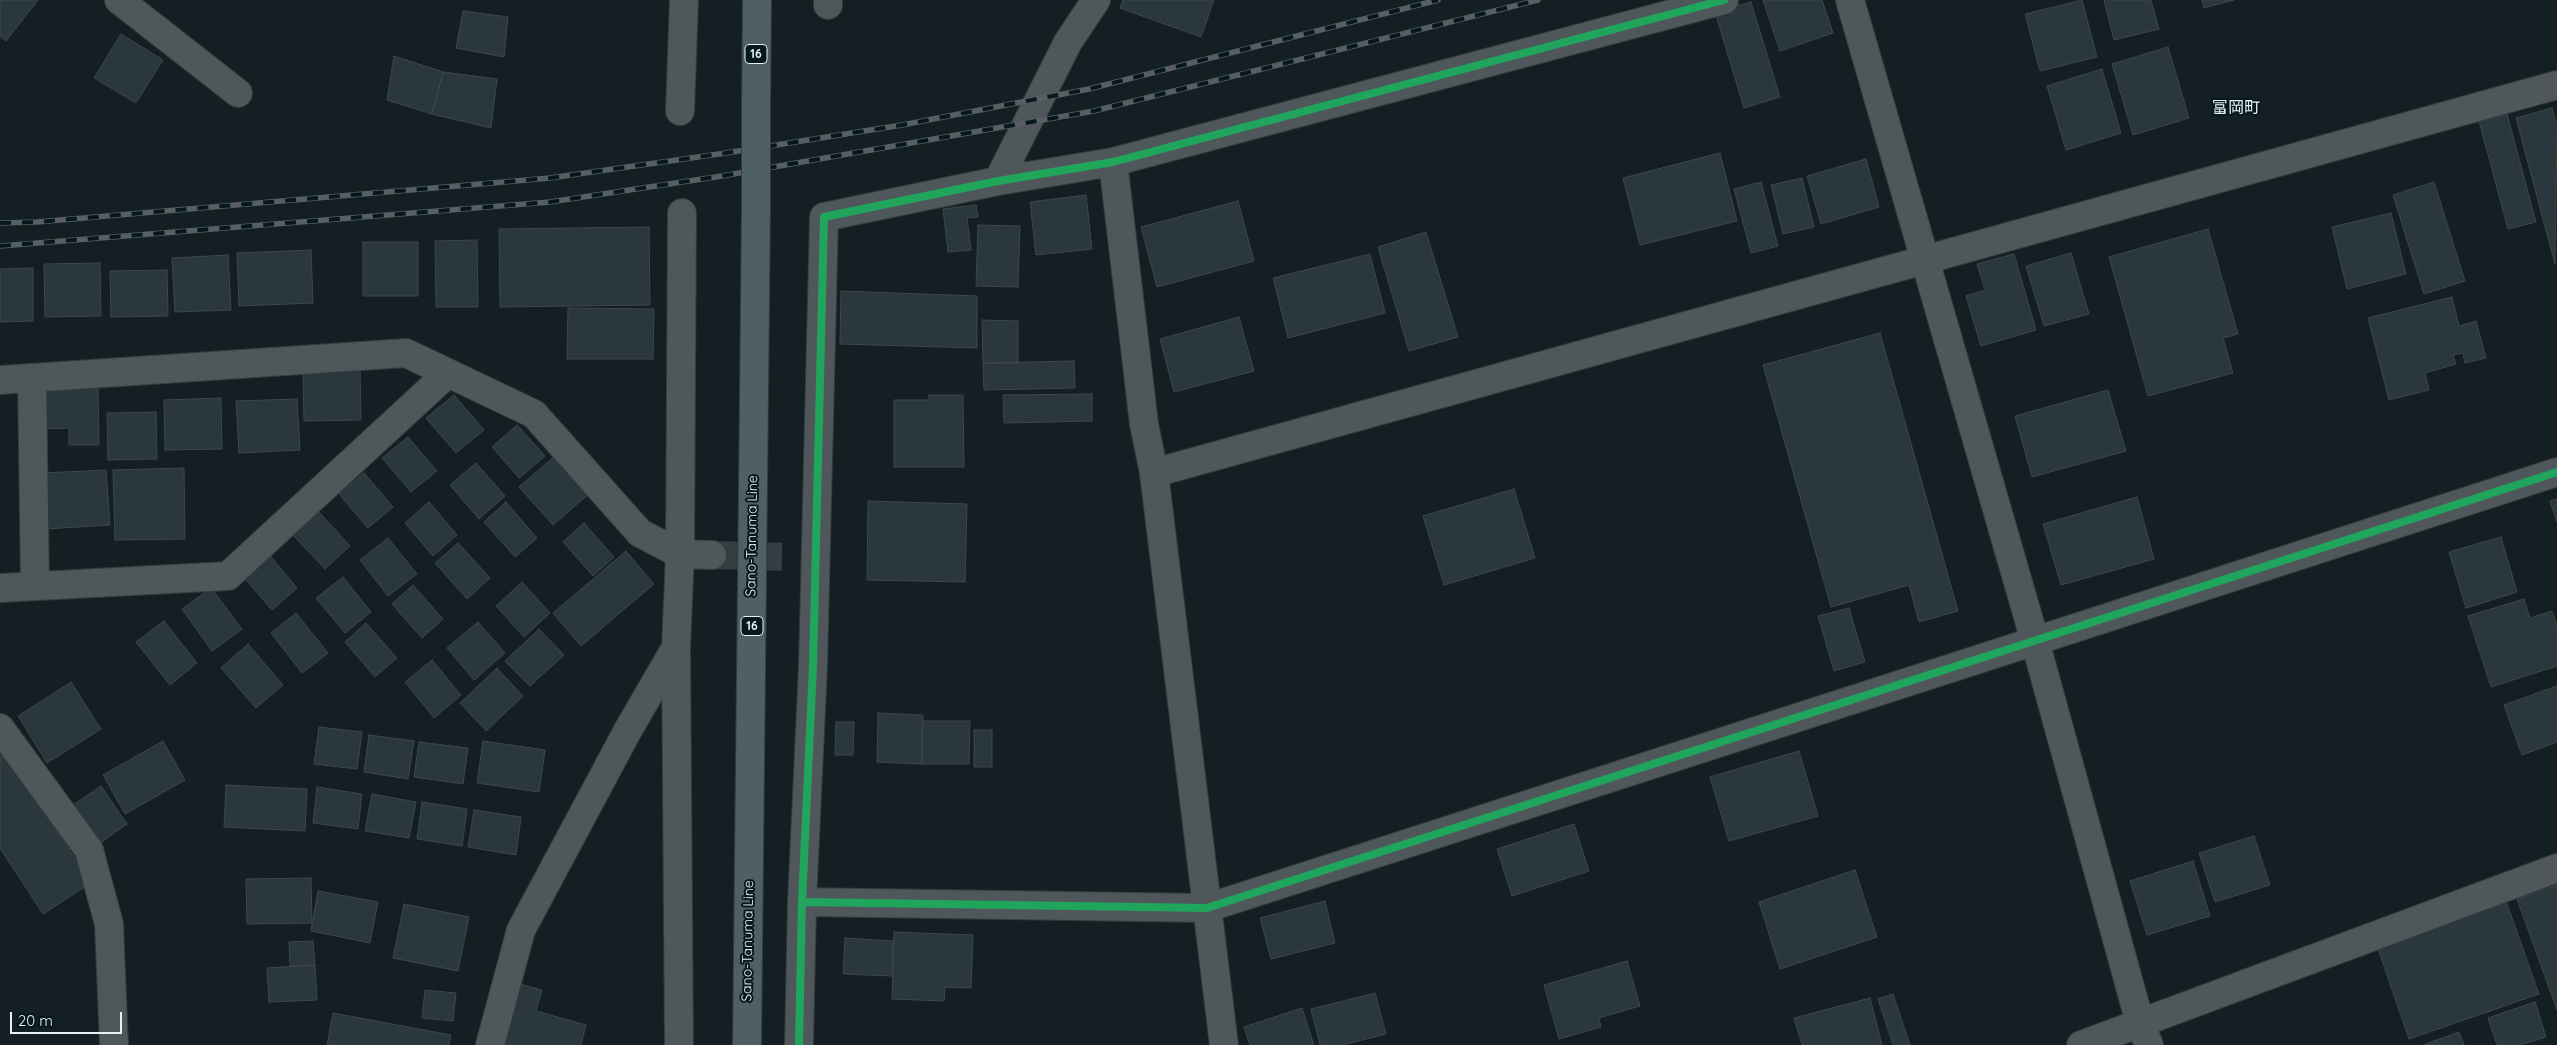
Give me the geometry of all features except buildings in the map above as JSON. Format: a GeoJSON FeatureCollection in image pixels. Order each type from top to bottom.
{"type":"FeatureCollection","features":[{"type":"Feature","properties":{"kind":"main road","name":"Sano-Tanuma Line"},"geometry":{"type":"LineString","coordinates":[[747,1045],[757,0]]}},
{"type":"Feature","properties":{"kind":"street"},"geometry":{"type":"LineString","coordinates":[[119,0],[238,93]]}},
{"type":"Feature","properties":{"kind":"street"},"geometry":{"type":"LineString","coordinates":[[680,111],[684,0]]}},
{"type":"Feature","properties":{"kind":"street"},"geometry":{"type":"LineString","coordinates":[[998,181],[1068,42],[1096,0]]}},
{"type":"Feature","properties":{"kind":"street"},"geometry":{"type":"LineString","coordinates":[[799,1045],[802,902],[804,557],[824,217],[998,181],[1113,162],[1724,0]]}},
{"type":"Feature","properties":{"kind":"street"},"geometry":{"type":"LineString","coordinates":[[1850,0],[2035,641],[2144,1034]]}},
{"type":"Feature","properties":{"kind":"street"},"geometry":{"type":"LineString","coordinates":[[1154,474],[2557,85]]}},
{"type":"Feature","properties":{"kind":"street"},"geometry":{"type":"LineString","coordinates":[[1113,162],[1144,424],[1154,474],[1224,1045]]}},
{"type":"Feature","properties":{"kind":"street"},"geometry":{"type":"LineString","coordinates":[[679,1045],[676,648],[680,554],[682,213]]}},
{"type":"Feature","properties":{"kind":"street"},"geometry":{"type":"LineString","coordinates":[[0,380],[406,352],[534,414],[640,533],[680,554],[712,555]]}},
{"type":"Feature","properties":{"kind":"street"},"geometry":{"type":"LineString","coordinates":[[0,588],[228,576],[448,373]]}},
{"type":"Feature","properties":{"kind":"street"},"geometry":{"type":"LineString","coordinates":[[32,378],[35,586]]}},
{"type":"Feature","properties":{"kind":"street"},"geometry":{"type":"LineString","coordinates":[[802,902],[1208,908],[2557,472]]}},
{"type":"Feature","properties":{"kind":"street"},"geometry":{"type":"LineString","coordinates":[[490,1045],[522,930],[628,730],[676,648]]}},
{"type":"Feature","properties":{"kind":"street"},"geometry":{"type":"LineString","coordinates":[[0,728],[88,850],[109,924],[114,1045]]}},
{"type":"Feature","properties":{"kind":"street"},"geometry":{"type":"LineString","coordinates":[[2081,1045],[2144,1034],[2557,868]]}},
{"type":"Feature","properties":{"kind":"tunnel"},"geometry":{"type":"LineString","coordinates":[[712,555],[793,557]]}},
{"type":"Feature","properties":{"kind":"railway"},"geometry":{"type":"LineString","coordinates":[[0,223],[37,222],[550,178],[726,153],[902,125],[1089,89],[1438,0]]}},
{"type":"Feature","properties":{"kind":"railway"},"geometry":{"type":"LineString","coordinates":[[0,246],[550,202],[722,176],[1094,111],[1538,0]]}},
{"type":"Feature","properties":{"kind":"cycle path"},"geometry":{"type":"LineString","coordinates":[[799,1045],[802,902],[813,666],[824,217],[998,181],[1113,162],[1724,0]]}},
{"type":"Feature","properties":{"kind":"cycle path"},"geometry":{"type":"LineString","coordinates":[[802,902],[1207,908],[2557,472]]}},
{"type":"Feature","properties":{"kind":"district","name":"富岡町"},"geometry":{"type":"Point","coordinates":[2236,108]}}]}
